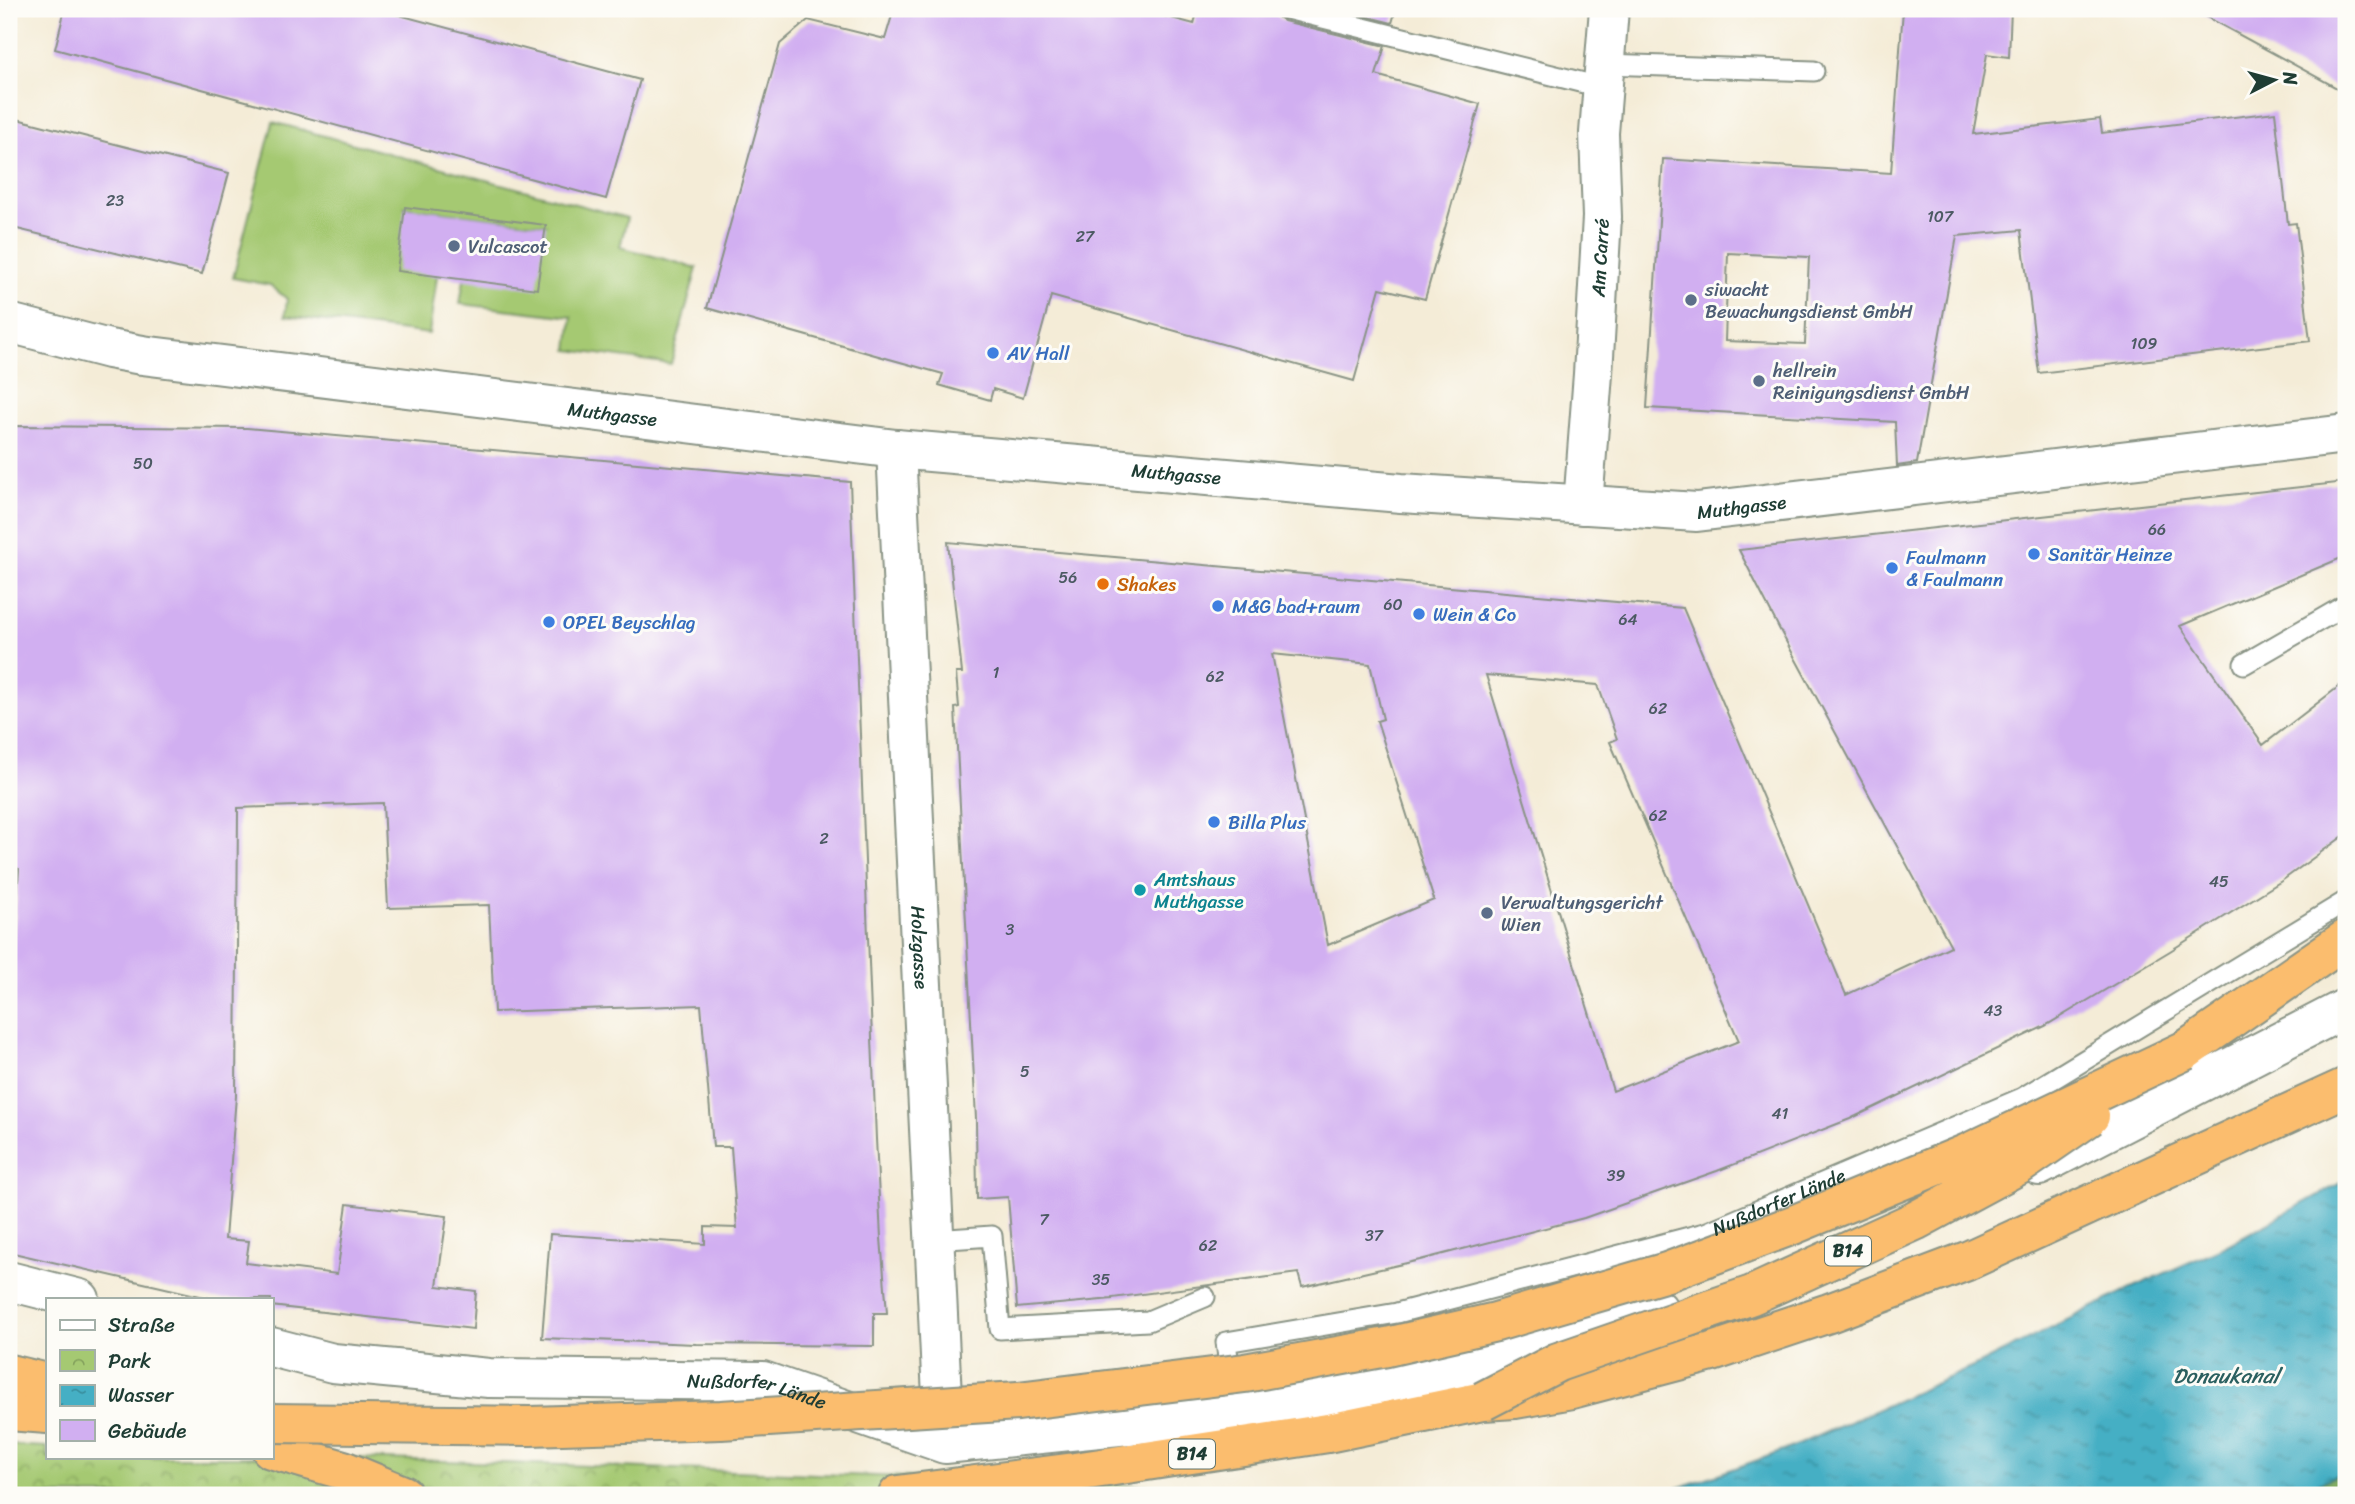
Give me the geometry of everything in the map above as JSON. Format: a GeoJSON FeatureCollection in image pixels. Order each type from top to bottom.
{"type":"FeatureCollection","features":[{"type":"Feature","properties":{"kind":"highway","name":"B14"},"geometry":{"type":"LineString","coordinates":[[898,1495],[1075,1472],[1328,1433],[1483,1401],[1558,1362],[1752,1295],[1915,1220],[2019,1165],[2346,939]]}},
{"type":"Feature","properties":{"kind":"highway"},"geometry":{"type":"LineString","coordinates":[[273,1423],[543,1426],[721,1420],[1018,1401],[1245,1373],[1387,1347],[1508,1318],[1667,1272],[1793,1225],[1968,1153],[2186,1050]]}},
{"type":"Feature","properties":{"kind":"highway"},"geometry":{"type":"LineString","coordinates":[[1483,1401],[1572,1390],[1712,1352],[1829,1313],[1967,1261],[2346,1087]]}},
{"type":"Feature","properties":{"kind":"highway"},"geometry":{"type":"LineString","coordinates":[[9,1374],[46,1383]]}},
{"type":"Feature","properties":{"kind":"highway"},"geometry":{"type":"LineString","coordinates":[[9,1411],[46,1414]]}},
{"type":"Feature","properties":{"kind":"highway"},"geometry":{"type":"LineString","coordinates":[[273,1450],[343,1470],[402,1495]]}},
{"type":"Feature","properties":{"kind":"street","name":"Am Carré"},"geometry":{"type":"LineString","coordinates":[[1583,505],[1594,374],[1602,217],[1600,133],[1609,9]]}},
{"type":"Feature","properties":{"kind":"street","name":"Muthgasse"},"geometry":{"type":"LineString","coordinates":[[9,323],[142,355],[896,449],[1390,492],[1697,512],[2346,434]]}},
{"type":"Feature","properties":{"kind":"street","name":"Holzgasse"},"geometry":{"type":"LineString","coordinates":[[896,449],[945,1444]]}},
{"type":"Feature","properties":{"kind":"street","name":"Nußdorfer Lände"},"geometry":{"type":"LineString","coordinates":[[273,1348],[334,1363],[489,1378],[763,1381],[945,1444],[1236,1414],[1446,1374],[1770,1275],[2037,1167],[2346,1008]]}},
{"type":"Feature","properties":{"kind":"street"},"geometry":{"type":"LineString","coordinates":[[9,1281],[76,1298]]}},
{"type":"Feature","properties":{"kind":"lane"},"geometry":{"type":"LineString","coordinates":[[1287,9],[1604,76],[1814,71]]}},
{"type":"Feature","properties":{"kind":"lane"},"geometry":{"type":"LineString","coordinates":[[2244,664],[2346,606]]}},
{"type":"Feature","properties":{"kind":"lane","name":"Nußdorfer Lände"},"geometry":{"type":"LineString","coordinates":[[1236,1414],[1226,1342],[1397,1313],[1705,1233],[2022,1098],[2346,901]]}},
{"type":"Feature","properties":{"kind":"lane"},"geometry":{"type":"LineString","coordinates":[[934,1240],[992,1236],[1000,1329],[1148,1321],[1205,1297]]}},
{"type":"Feature","properties":{"kind":"green space"},"geometry":{"type":"Polygon","coordinates":[[[273,122],[627,218],[620,247],[697,268],[671,364],[568,350],[572,317],[460,304],[464,279],[545,225],[405,207],[437,276],[429,334],[285,316],[287,299],[270,285],[233,278],[273,122]]]}},
{"type":"Feature","properties":{"kind":"green space"},"geometry":{"type":"Polygon","coordinates":[[[9,1445],[46,1447],[46,1458],[273,1458],[273,1455],[1279,1490],[1285,1495],[9,1495],[9,1445]]]}},
{"type":"Feature","properties":{"kind":"green space"},"geometry":{"type":"Polygon","coordinates":[[[2346,1471],[2346,1495],[2292,1495],[2346,1471]]]}},
{"type":"Feature","properties":{"kind":"water","name":"Donaukanal"},"geometry":{"type":"Polygon","coordinates":[[[2346,1180],[2346,1471],[2292,1495],[1659,1495],[1786,1450],[1973,1367],[2129,1289],[2222,1248],[2346,1180]]]}},
{"type":"Feature","properties":{"kind":"building"},"geometry":{"type":"Polygon","coordinates":[[[65,9],[377,9],[640,80],[606,199],[55,49],[65,9]]]}},
{"type":"Feature","properties":{"kind":"building"},"geometry":{"type":"Polygon","coordinates":[[[894,9],[1138,9],[1194,24],[1198,9],[1275,9],[1278,17],[1284,21],[1385,46],[1376,75],[1480,104],[1425,299],[1380,288],[1354,381],[1051,296],[1023,398],[993,389],[990,400],[939,385],[943,374],[707,308],[780,44],[808,20],[885,39],[894,9]]]}},
{"type":"Feature","properties":{"kind":"building"},"geometry":{"type":"Polygon","coordinates":[[[1337,9],[1396,9],[1392,23],[1337,9]]]}},
{"type":"Feature","properties":{"kind":"building"},"geometry":{"type":"Polygon","coordinates":[[[1903,9],[2011,9],[2009,57],[1987,54],[1973,134],[2100,119],[2102,133],[2275,112],[2288,224],[2296,223],[2310,341],[2039,373],[2021,230],[1957,236],[1917,463],[1897,466],[1895,422],[1647,408],[1663,159],[1891,173],[1903,9]],[[1728,253],[1725,341],[1805,344],[1809,257],[1728,253]]]}},
{"type":"Feature","properties":{"kind":"building"},"geometry":{"type":"Polygon","coordinates":[[[2192,9],[2346,9],[2346,93],[2192,9]]]}},
{"type":"Feature","properties":{"kind":"building"},"geometry":{"type":"Polygon","coordinates":[[[9,117],[229,173],[202,274],[9,227],[9,117]]]}},
{"type":"Feature","properties":{"kind":"building"},"geometry":{"type":"Polygon","coordinates":[[[405,207],[546,225],[537,289],[397,271],[405,207]]]}},
{"type":"Feature","properties":{"kind":"building"},"geometry":{"type":"Polygon","coordinates":[[[9,426],[247,428],[850,482],[876,1139],[887,1313],[874,1313],[874,1346],[696,1344],[542,1338],[550,1234],[705,1244],[705,1227],[737,1228],[731,1147],[713,1147],[701,1005],[494,1012],[489,905],[388,908],[383,803],[238,808],[236,1096],[225,1239],[249,1241],[246,1263],[337,1274],[347,1204],[447,1216],[437,1286],[476,1291],[473,1329],[273,1306],[273,1298],[209,1298],[9,1252],[9,1000],[19,869],[9,866],[9,426]]]}},
{"type":"Feature","properties":{"kind":"building","name":"Amtshaus Muthgasse"},"geometry":{"type":"Polygon","coordinates":[[[2346,482],[2346,556],[2180,626],[2263,745],[2346,681],[2346,834],[2283,880],[2045,1026],[1850,1119],[1717,1171],[1584,1218],[1302,1287],[1298,1273],[1112,1299],[1017,1308],[1008,1197],[977,1199],[976,1119],[955,708],[959,707],[956,673],[962,673],[948,542],[1683,608],[1846,995],[1951,946],[1739,550],[2346,482]],[[1272,654],[1328,945],[1434,900],[1377,721],[1383,719],[1370,664],[1272,654]],[[1486,675],[1613,1091],[1739,1041],[1610,742],[1617,739],[1598,685],[1486,675]]]}},
{"type":"Feature","properties":{"kind":"place","name":"Vulcascot"},"geometry":{"type":"Point","coordinates":[454,246]}},
{"type":"Feature","properties":{"kind":"place","name":"siwacht Bewachungsdienst GmbH"},"geometry":{"type":"Point","coordinates":[1691,300]}},
{"type":"Feature","properties":{"kind":"place","name":"AV Hall"},"geometry":{"type":"Point","coordinates":[993,353]}},
{"type":"Feature","properties":{"kind":"place","name":"hellrein Reinigungsdienst GmbH"},"geometry":{"type":"Point","coordinates":[1759,381]}},
{"type":"Feature","properties":{"kind":"place","name":"Sanitär Heinze"},"geometry":{"type":"Point","coordinates":[2034,554]}},
{"type":"Feature","properties":{"kind":"place","name":"Faulmann & Faulmann"},"geometry":{"type":"Point","coordinates":[1892,568]}},
{"type":"Feature","properties":{"kind":"place","name":"Shakes"},"geometry":{"type":"Point","coordinates":[1103,584]}},
{"type":"Feature","properties":{"kind":"place","name":"M&G bad+raum"},"geometry":{"type":"Point","coordinates":[1218,606]}},
{"type":"Feature","properties":{"kind":"place","name":"Wein & Co"},"geometry":{"type":"Point","coordinates":[1419,614]}},
{"type":"Feature","properties":{"kind":"place","name":"OPEL Beyschlag"},"geometry":{"type":"Point","coordinates":[549,622]}},
{"type":"Feature","properties":{"kind":"place","name":"Billa Plus"},"geometry":{"type":"Point","coordinates":[1214,822]}},
{"type":"Feature","properties":{"kind":"place","name":"Amtshaus Muthgasse"},"geometry":{"type":"Point","coordinates":[1140,890]}},
{"type":"Feature","properties":{"kind":"place","name":"Verwaltungsgericht Wien"},"geometry":{"type":"Point","coordinates":[1487,913]}}]}
